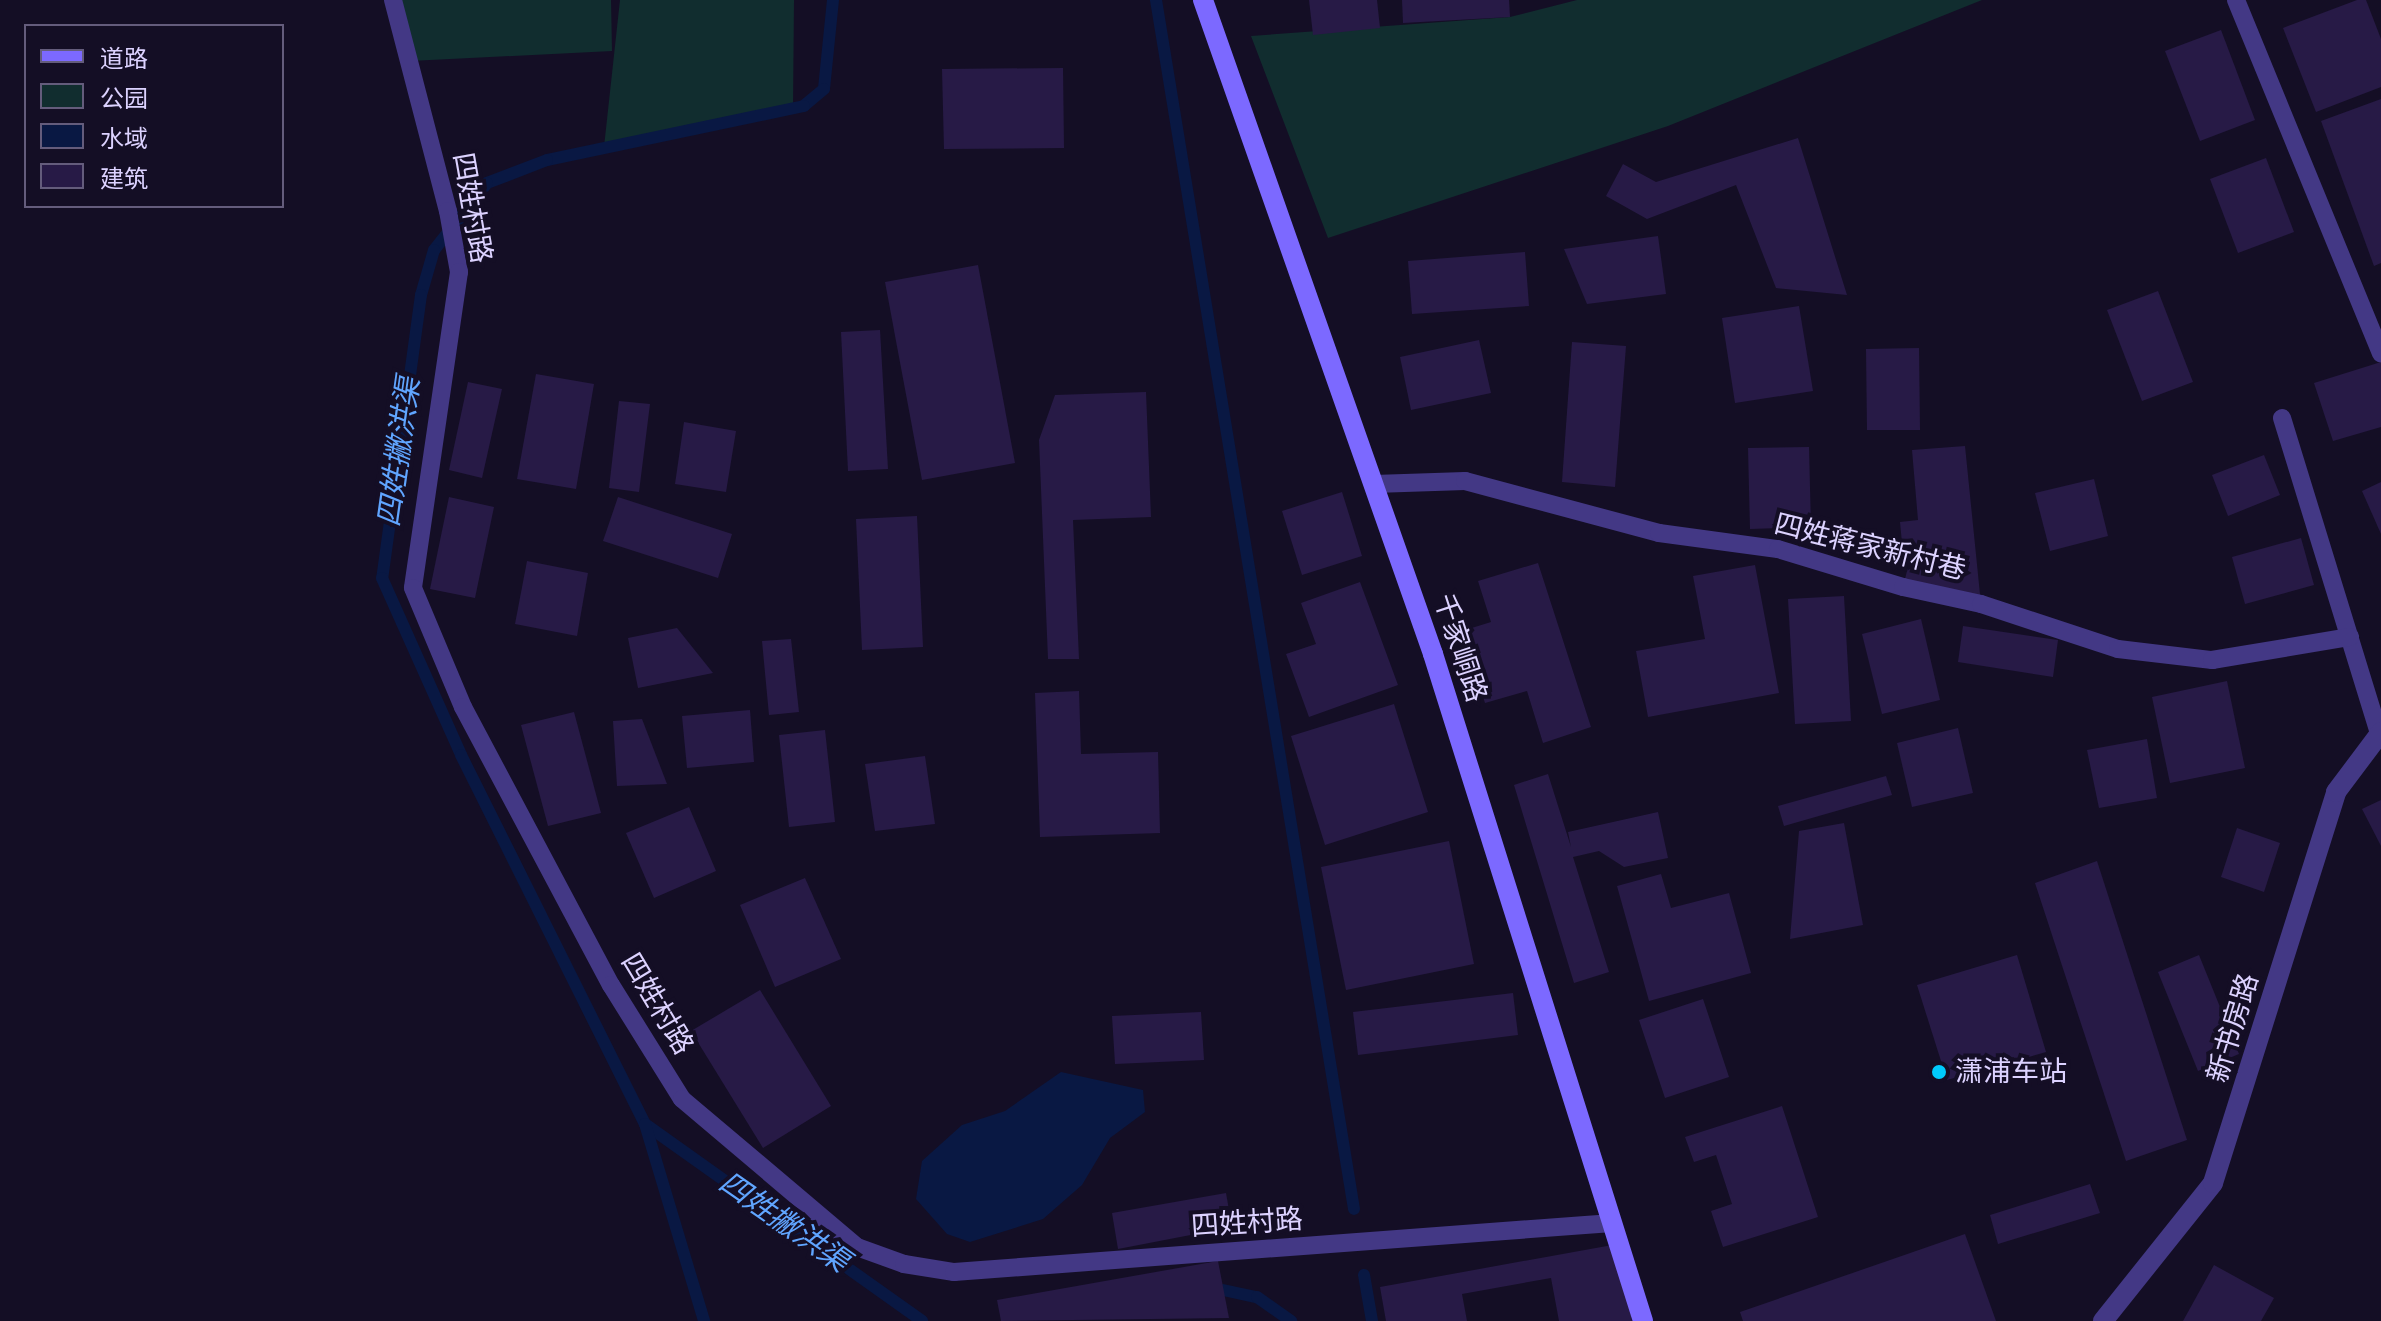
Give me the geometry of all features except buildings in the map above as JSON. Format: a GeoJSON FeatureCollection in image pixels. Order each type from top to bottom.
{"type":"FeatureCollection","features":[{"type":"Feature","properties":{"kind":"main road","name":"千家峒路"},"geometry":{"type":"LineString","coordinates":[[1203,0],[1433,654],[1643,1321]]}},
{"type":"Feature","properties":{"kind":"street","name":"新书房路"},"geometry":{"type":"LineString","coordinates":[[2103,1321],[2213,1183],[2336,792],[2380,732]]}},
{"type":"Feature","properties":{"kind":"lane","name":"四姓村路"},"geometry":{"type":"LineString","coordinates":[[393,0],[448,211],[459,272],[413,588],[463,707],[611,985],[682,1099],[857,1247],[904,1264],[954,1272],[1612,1223]]}},
{"type":"Feature","properties":{"kind":"lane"},"geometry":{"type":"LineString","coordinates":[[2236,0],[2381,353]]}},
{"type":"Feature","properties":{"kind":"lane"},"geometry":{"type":"LineString","coordinates":[[2282,418],[2380,732]]}},
{"type":"Feature","properties":{"kind":"lane","name":"四姓蒋家新村巷"},"geometry":{"type":"LineString","coordinates":[[1374,484],[1465,481],[1659,533],[1778,549],[1903,587],[1981,604],[2118,649],[2212,660],[2350,637]]}},
{"type":"Feature","properties":{"kind":"green space"},"geometry":{"type":"Polygon","coordinates":[[[393,0],[611,0],[612,51],[410,61],[393,0]]]}},
{"type":"Feature","properties":{"kind":"green space"},"geometry":{"type":"Polygon","coordinates":[[[620,0],[794,0],[793,108],[604,147],[620,0]]]}},
{"type":"Feature","properties":{"kind":"green space"},"geometry":{"type":"Polygon","coordinates":[[[1577,0],[1982,0],[1668,126],[1328,238],[1251,36],[1510,17],[1577,0]]]}},
{"type":"Feature","properties":{"kind":"water"},"geometry":{"type":"Polygon","coordinates":[[[1061,1072],[1143,1090],[1145,1112],[1110,1138],[1082,1185],[1043,1219],[970,1242],[947,1234],[916,1199],[922,1161],[962,1125],[1005,1111],[1061,1072]]]}},
{"type":"Feature","properties":{"kind":"waterway","name":"四姓撇洪渠"},"geometry":{"type":"LineString","coordinates":[[833,0],[824,89],[804,106],[547,160],[487,183],[434,250],[421,295],[382,578],[461,755],[645,1124],[922,1321]]}},
{"type":"Feature","properties":{"kind":"waterway"},"geometry":{"type":"LineString","coordinates":[[1156,0],[1354,1209]]}},
{"type":"Feature","properties":{"kind":"waterway","name":"四姓撇洪渠"},"geometry":{"type":"LineString","coordinates":[[645,1124],[704,1321]]}},
{"type":"Feature","properties":{"kind":"waterway"},"geometry":{"type":"LineString","coordinates":[[1364,1275],[1372,1321]]}},
{"type":"Feature","properties":{"kind":"waterway","name":"四姓撇洪渠"},"geometry":{"type":"LineString","coordinates":[[1223,1290],[1257,1297],[1291,1321]]}},
{"type":"Feature","properties":{"kind":"place","name":"潇浦车站"},"geometry":{"type":"Point","coordinates":[1939,1072]}}]}
